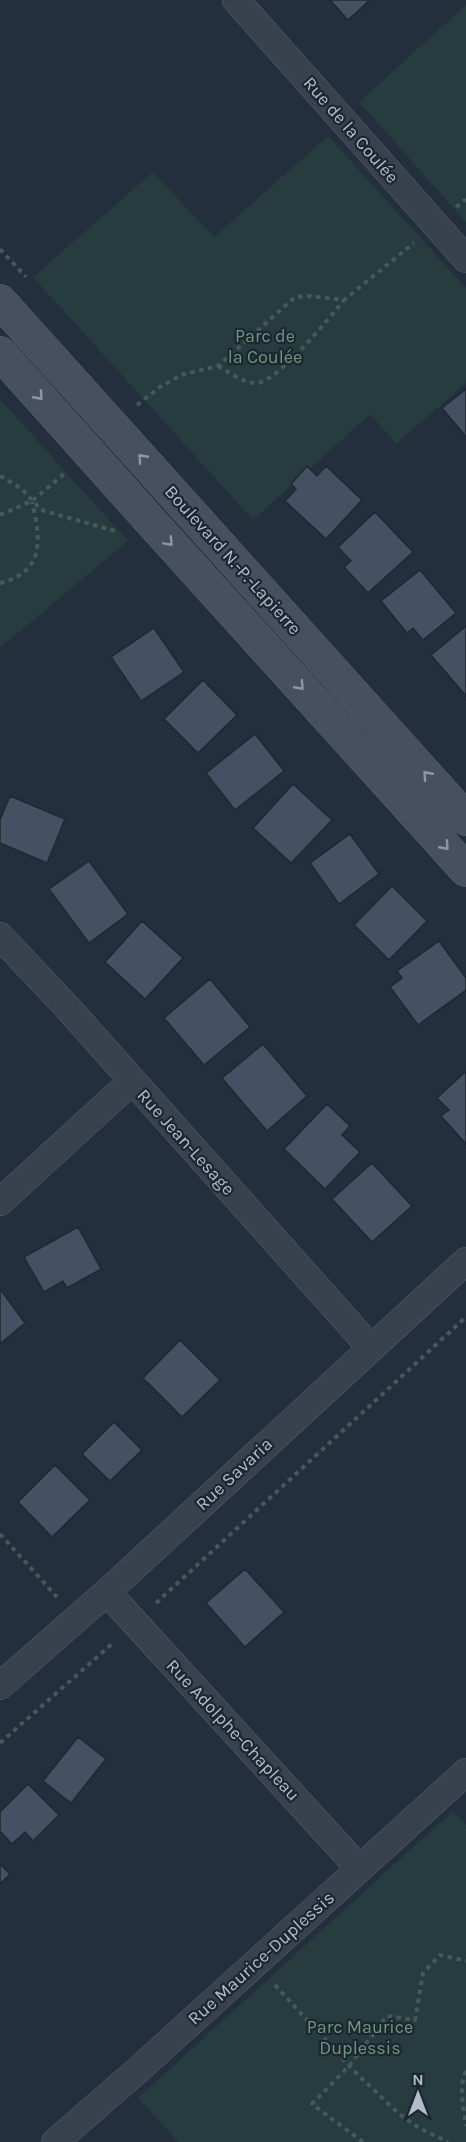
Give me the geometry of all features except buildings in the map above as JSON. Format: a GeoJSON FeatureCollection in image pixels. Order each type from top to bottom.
{"type":"FeatureCollection","features":[{"type":"Feature","properties":{"kind":"street","name":"Rue de la Coulée"},"geometry":{"type":"LineString","coordinates":[[236,0],[466,259]]}},
{"type":"Feature","properties":{"kind":"street","name":"Boulevard N.-P.-Lapierre"},"geometry":{"type":"LineString","coordinates":[[0,301],[466,819]]}},
{"type":"Feature","properties":{"kind":"street","name":"Boulevard N.-P.-Lapierre"},"geometry":{"type":"LineString","coordinates":[[0,353],[466,870]]}},
{"type":"Feature","properties":{"kind":"street","name":"Rue Jean-Lesage"},"geometry":{"type":"LineString","coordinates":[[0,936],[371,1348]]}},
{"type":"Feature","properties":{"kind":"street"},"geometry":{"type":"LineString","coordinates":[[0,1202],[132,1081]]}},
{"type":"Feature","properties":{"kind":"street","name":"Rue Savaria"},"geometry":{"type":"LineString","coordinates":[[0,1686],[107,1592],[466,1261]]}},
{"type":"Feature","properties":{"kind":"street","name":"Rue Adolphe-Chapleau"},"geometry":{"type":"LineString","coordinates":[[107,1592],[359,1868]]}},
{"type":"Feature","properties":{"kind":"street","name":"Rue Maurice-Duplessis"},"geometry":{"type":"LineString","coordinates":[[55,2142],[138,2070],[466,1772]]}},
{"type":"Feature","properties":{"kind":"path"},"geometry":{"type":"LineString","coordinates":[[218,366],[248,382],[262,382],[273,375],[316,334],[344,300],[419,238]]}},
{"type":"Feature","properties":{"kind":"path"},"geometry":{"type":"LineString","coordinates":[[139,403],[181,375],[218,366],[295,297],[309,296],[344,300]]}},
{"type":"Feature","properties":{"kind":"path"},"geometry":{"type":"LineString","coordinates":[[0,515],[32,501],[69,469]]}},
{"type":"Feature","properties":{"kind":"path"},"geometry":{"type":"LineString","coordinates":[[0,476],[30,495],[38,525],[39,544],[31,566],[24,574],[0,583]]}},
{"type":"Feature","properties":{"kind":"path"},"geometry":{"type":"LineString","coordinates":[[32,501],[40,510],[51,514],[116,531]]}},
{"type":"Feature","properties":{"kind":"path"},"geometry":{"type":"LineString","coordinates":[[160,1600],[466,1317]]}},
{"type":"Feature","properties":{"kind":"path"},"geometry":{"type":"LineString","coordinates":[[0,1534],[56,1596]]}},
{"type":"Feature","properties":{"kind":"path"},"geometry":{"type":"LineString","coordinates":[[0,1743],[113,1644]]}},
{"type":"Feature","properties":{"kind":"path"},"geometry":{"type":"LineString","coordinates":[[363,2142],[312,2104],[349,2066],[387,2016],[415,2020],[423,1973],[440,1956],[466,1961]]}},
{"type":"Feature","properties":{"kind":"path"},"geometry":{"type":"LineString","coordinates":[[269,1979],[349,2066],[398,2113],[419,2128],[448,2142]]}},
{"type":"Feature","properties":{"kind":"path"},"geometry":{"type":"LineString","coordinates":[[466,2070],[463,2076],[462,2099],[466,2126]]}},
{"type":"Feature","properties":{"kind":"green space"},"geometry":{"type":"Polygon","coordinates":[[[466,5],[466,222],[359,102],[466,5]]]}},
{"type":"Feature","properties":{"kind":"green space","name":"Parc de la Coulée"},"geometry":{"type":"Polygon","coordinates":[[[328,136],[466,288],[466,383],[396,444],[370,414],[253,520],[33,277],[153,172],[214,237],[328,136]]]}},
{"type":"Feature","properties":{"kind":"green space"},"geometry":{"type":"Polygon","coordinates":[[[0,399],[128,541],[0,648],[0,399]]]}},
{"type":"Feature","properties":{"kind":"green space","name":"Parc Maurice Duplessis"},"geometry":{"type":"Polygon","coordinates":[[[453,1811],[466,1825],[466,2142],[178,2142],[138,2098],[453,1811]]]}}]}
